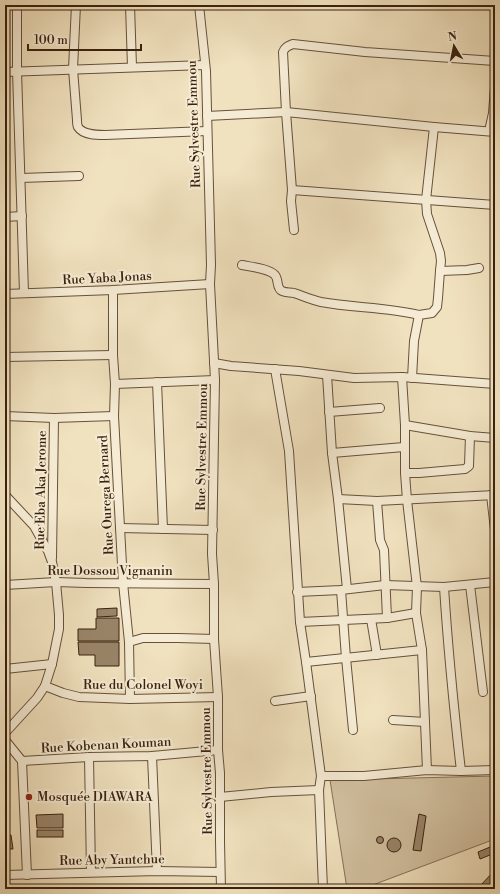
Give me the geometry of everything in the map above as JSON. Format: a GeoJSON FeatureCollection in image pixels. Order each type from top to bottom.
{"type":"FeatureCollection","features":[{"type":"Feature","properties":{"kind":"street"},"geometry":{"type":"LineString","coordinates":[[17,5],[17,72],[24,293]]}},
{"type":"Feature","properties":{"kind":"street"},"geometry":{"type":"LineString","coordinates":[[76,5],[73,69],[78,127],[83,132],[105,135],[207,131]]}},
{"type":"Feature","properties":{"kind":"street"},"geometry":{"type":"LineString","coordinates":[[130,5],[132,67]]}},
{"type":"Feature","properties":{"kind":"street","name":"Rue Sylvestre Emmou"},"geometry":{"type":"LineString","coordinates":[[199,5],[205,65],[211,265],[210,284],[215,380],[212,554],[214,584],[214,639],[218,697],[220,872],[222,889]]}},
{"type":"Feature","properties":{"kind":"street"},"geometry":{"type":"LineString","coordinates":[[294,230],[291,201],[292,190],[283,52],[287,46],[293,44],[365,52],[495,61]]}},
{"type":"Feature","properties":{"kind":"street"},"geometry":{"type":"LineString","coordinates":[[5,72],[205,65]]}},
{"type":"Feature","properties":{"kind":"street"},"geometry":{"type":"LineString","coordinates":[[207,116],[286,112],[434,128],[492,131],[495,87]]}},
{"type":"Feature","properties":{"kind":"street"},"geometry":{"type":"LineString","coordinates":[[242,265],[259,268],[275,275],[280,291],[292,293],[320,302],[402,311],[419,315],[432,313],[436,307],[438,298],[441,261],[440,253],[427,214],[426,200],[434,128]]}},
{"type":"Feature","properties":{"kind":"street"},"geometry":{"type":"LineString","coordinates":[[21,178],[79,176]]}},
{"type":"Feature","properties":{"kind":"street"},"geometry":{"type":"LineString","coordinates":[[292,190],[495,205]]}},
{"type":"Feature","properties":{"kind":"street"},"geometry":{"type":"LineString","coordinates":[[5,217],[22,216]]}},
{"type":"Feature","properties":{"kind":"street"},"geometry":{"type":"LineString","coordinates":[[440,271],[479,268]]}},
{"type":"Feature","properties":{"kind":"street","name":"Rue Yaba Jonas"},"geometry":{"type":"LineString","coordinates":[[5,294],[113,290],[210,284]]}},
{"type":"Feature","properties":{"kind":"street","name":"Rue Ourega Bernard"},"geometry":{"type":"LineString","coordinates":[[113,290],[113,355],[115,384],[114,416],[123,583],[129,642],[130,699]]}},
{"type":"Feature","properties":{"kind":"street"},"geometry":{"type":"LineString","coordinates":[[412,378],[414,341],[419,315]]}},
{"type":"Feature","properties":{"kind":"street"},"geometry":{"type":"LineString","coordinates":[[5,357],[113,355]]}},
{"type":"Feature","properties":{"kind":"street"},"geometry":{"type":"LineString","coordinates":[[214,363],[354,378],[402,377],[495,384]]}},
{"type":"Feature","properties":{"kind":"street"},"geometry":{"type":"LineString","coordinates":[[275,369],[289,451],[297,592],[321,776],[319,790],[323,889]]}},
{"type":"Feature","properties":{"kind":"street"},"geometry":{"type":"LineString","coordinates":[[327,375],[332,453],[338,500],[344,590],[346,658],[353,730]]}},
{"type":"Feature","properties":{"kind":"street"},"geometry":{"type":"LineString","coordinates":[[402,377],[405,425],[405,473],[417,587],[416,613],[422,650],[427,770]]}},
{"type":"Feature","properties":{"kind":"street"},"geometry":{"type":"LineString","coordinates":[[115,384],[215,380]]}},
{"type":"Feature","properties":{"kind":"street"},"geometry":{"type":"LineString","coordinates":[[157,382],[163,529]]}},
{"type":"Feature","properties":{"kind":"street"},"geometry":{"type":"LineString","coordinates":[[329,412],[380,408]]}},
{"type":"Feature","properties":{"kind":"street"},"geometry":{"type":"LineString","coordinates":[[5,416],[54,418],[114,416]]}},
{"type":"Feature","properties":{"kind":"street","name":"Rue Eba Aka Jerome"},"geometry":{"type":"LineString","coordinates":[[52,562],[54,418]]}},
{"type":"Feature","properties":{"kind":"street"},"geometry":{"type":"LineString","coordinates":[[405,425],[470,436],[495,438]]}},
{"type":"Feature","properties":{"kind":"street"},"geometry":{"type":"LineString","coordinates":[[405,473],[427,473],[465,469],[469,466],[470,436]]}},
{"type":"Feature","properties":{"kind":"street"},"geometry":{"type":"LineString","coordinates":[[332,453],[404,447]]}},
{"type":"Feature","properties":{"kind":"street"},"geometry":{"type":"LineString","coordinates":[[5,495],[34,526],[43,541],[52,562],[56,582],[59,615],[59,629],[52,664],[45,686],[37,698],[5,733]]}},
{"type":"Feature","properties":{"kind":"street"},"geometry":{"type":"LineString","coordinates":[[338,500],[377,501],[493,495],[495,530]]}},
{"type":"Feature","properties":{"kind":"street"},"geometry":{"type":"LineString","coordinates":[[377,501],[380,540],[384,550],[387,618]]}},
{"type":"Feature","properties":{"kind":"street"},"geometry":{"type":"LineString","coordinates":[[120,528],[213,530]]}},
{"type":"Feature","properties":{"kind":"street","name":"Rue Dossou Vignanin"},"geometry":{"type":"LineString","coordinates":[[5,584],[56,582],[86,584],[214,584]]}},
{"type":"Feature","properties":{"kind":"street"},"geometry":{"type":"LineString","coordinates":[[297,592],[344,590],[385,585],[444,587],[495,582]]}},
{"type":"Feature","properties":{"kind":"street"},"geometry":{"type":"LineString","coordinates":[[470,585],[483,692]]}},
{"type":"Feature","properties":{"kind":"street"},"geometry":{"type":"LineString","coordinates":[[444,587],[454,715],[461,771]]}},
{"type":"Feature","properties":{"kind":"street"},"geometry":{"type":"LineString","coordinates":[[300,622],[387,618],[416,613]]}},
{"type":"Feature","properties":{"kind":"street"},"geometry":{"type":"LineString","coordinates":[[371,619],[377,654]]}},
{"type":"Feature","properties":{"kind":"street"},"geometry":{"type":"LineString","coordinates":[[129,642],[143,638],[214,639]]}},
{"type":"Feature","properties":{"kind":"street"},"geometry":{"type":"LineString","coordinates":[[306,662],[422,650]]}},
{"type":"Feature","properties":{"kind":"street"},"geometry":{"type":"LineString","coordinates":[[5,669],[52,664]]}},
{"type":"Feature","properties":{"kind":"street","name":"Rue du Colonel Woyi"},"geometry":{"type":"LineString","coordinates":[[45,686],[79,697],[130,699],[218,697]]}},
{"type":"Feature","properties":{"kind":"street"},"geometry":{"type":"LineString","coordinates":[[275,701],[310,696]]}},
{"type":"Feature","properties":{"kind":"street"},"geometry":{"type":"LineString","coordinates":[[393,720],[425,722]]}},
{"type":"Feature","properties":{"kind":"street"},"geometry":{"type":"LineString","coordinates":[[5,740],[22,761],[27,875]]}},
{"type":"Feature","properties":{"kind":"street","name":"Rue Kobenan Kouman"},"geometry":{"type":"LineString","coordinates":[[22,761],[88,757],[152,756],[218,750]]}},
{"type":"Feature","properties":{"kind":"street"},"geometry":{"type":"LineString","coordinates":[[152,756],[157,871]]}},
{"type":"Feature","properties":{"kind":"street"},"geometry":{"type":"LineString","coordinates":[[88,757],[91,872]]}},
{"type":"Feature","properties":{"kind":"street"},"geometry":{"type":"LineString","coordinates":[[321,776],[364,776],[427,770],[495,770]]}},
{"type":"Feature","properties":{"kind":"street"},"geometry":{"type":"LineString","coordinates":[[220,797],[271,792],[319,790]]}},
{"type":"Feature","properties":{"kind":"street","name":"Rue Aby Yantchue"},"geometry":{"type":"LineString","coordinates":[[5,875],[157,871],[220,872]]}},
{"type":"Feature","properties":{"kind":"shaded area"},"geometry":{"type":"Polygon","coordinates":[[[495,776],[495,839],[362,889],[347,889],[330,780],[495,776]]]}},
{"type":"Feature","properties":{"kind":"building"},"geometry":{"type":"Polygon","coordinates":[[[117,608],[117,616],[97,617],[97,609],[117,608]]]}},
{"type":"Feature","properties":{"kind":"building"},"geometry":{"type":"Polygon","coordinates":[[[96,618],[119,618],[119,641],[78,641],[78,629],[96,629],[96,618]]]}},
{"type":"Feature","properties":{"kind":"building"},"geometry":{"type":"Polygon","coordinates":[[[78,642],[119,642],[119,666],[95,666],[95,655],[79,655],[78,642]]]}},
{"type":"Feature","properties":{"kind":"building"},"geometry":{"type":"Polygon","coordinates":[[[63,814],[63,828],[37,828],[36,815],[63,814]]]}},
{"type":"Feature","properties":{"kind":"building"},"geometry":{"type":"Polygon","coordinates":[[[419,814],[426,816],[421,851],[413,850],[419,814]]]}},
{"type":"Feature","properties":{"kind":"building"},"geometry":{"type":"Polygon","coordinates":[[[37,830],[63,830],[63,837],[37,837],[37,830]]]}},
{"type":"Feature","properties":{"kind":"building"},"geometry":{"type":"Polygon","coordinates":[[[5,835],[11,835],[13,849],[5,849],[5,835]]]}},
{"type":"Feature","properties":{"kind":"building"},"geometry":{"type":"Polygon","coordinates":[[[380,837],[383,840],[380,843],[377,840],[380,837]]]}},
{"type":"Feature","properties":{"kind":"building"},"geometry":{"type":"Polygon","coordinates":[[[391,838],[397,838],[401,842],[401,848],[397,852],[391,852],[387,848],[387,842],[391,838]]]}},
{"type":"Feature","properties":{"kind":"building"},"geometry":{"type":"Polygon","coordinates":[[[495,845],[495,853],[480,859],[478,852],[495,845]]]}},
{"type":"Feature","properties":{"kind":"building"},"geometry":{"type":"Polygon","coordinates":[[[495,870],[495,879],[487,887],[489,889],[481,889],[479,887],[495,870]]]}},
{"type":"Feature","properties":{"kind":"place","name":"Mosquée DIAWARA"},"geometry":{"type":"Point","coordinates":[29,797]}}]}
